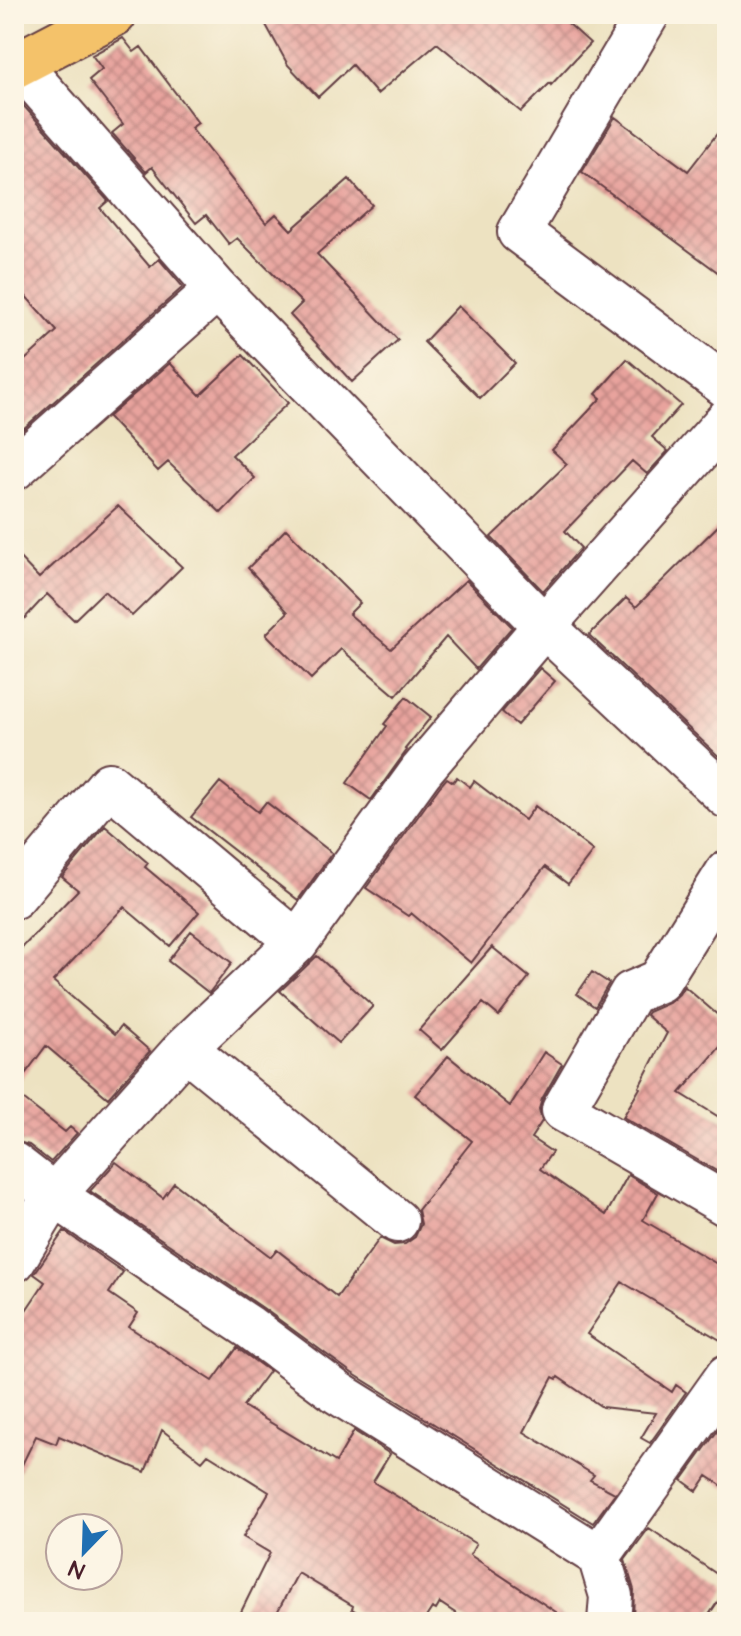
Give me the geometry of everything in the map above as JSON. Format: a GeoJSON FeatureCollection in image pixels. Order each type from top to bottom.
{"type":"FeatureCollection","features":[{"type":"Feature","properties":{"kind":"highway"},"geometry":{"type":"LineString","coordinates":[[16,65],[114,14]]}},
{"type":"Feature","properties":{"kind":"street"},"geometry":{"type":"LineString","coordinates":[[648,14],[519,232],[727,387]]}},
{"type":"Feature","properties":{"kind":"street"},"geometry":{"type":"LineString","coordinates":[[16,65],[217,289],[544,626],[722,783]]}},
{"type":"Feature","properties":{"kind":"street"},"geometry":{"type":"LineString","coordinates":[[14,469],[217,289]]}},
{"type":"Feature","properties":{"kind":"street"},"geometry":{"type":"LineString","coordinates":[[14,1261],[54,1195],[185,1048],[297,942],[421,771],[544,626],[727,420]]}},
{"type":"Feature","properties":{"kind":"street"},"geometry":{"type":"LineString","coordinates":[[14,897],[109,784],[297,942]]}},
{"type":"Feature","properties":{"kind":"street"},"geometry":{"type":"LineString","coordinates":[[727,872],[659,981],[631,993],[563,1110],[727,1205]]}},
{"type":"Feature","properties":{"kind":"street"},"geometry":{"type":"LineString","coordinates":[[185,1048],[397,1221]]}},
{"type":"Feature","properties":{"kind":"street"},"geometry":{"type":"LineString","coordinates":[[14,1164],[54,1195],[249,1327],[338,1393],[599,1556],[611,1596],[609,1622]]}},
{"type":"Feature","properties":{"kind":"street"},"geometry":{"type":"LineString","coordinates":[[599,1556],[727,1376]]}},
{"type":"Feature","properties":{"kind":"building"},"geometry":{"type":"Polygon","coordinates":[[[260,14],[558,14],[590,43],[521,112],[437,43],[377,94],[352,65],[318,97],[288,65],[260,14]]]}},
{"type":"Feature","properties":{"kind":"building"},"geometry":{"type":"Polygon","coordinates":[[[123,38],[134,52],[141,47],[198,123],[191,128],[266,223],[276,214],[291,230],[349,179],[372,205],[317,254],[398,340],[352,382],[290,315],[302,303],[237,238],[229,244],[206,215],[196,223],[152,167],[146,172],[112,133],[123,124],[89,80],[102,69],[92,55],[123,38]]]}},
{"type":"Feature","properties":{"kind":"building"},"geometry":{"type":"Polygon","coordinates":[[[14,95],[108,201],[100,208],[150,267],[159,259],[183,287],[23,429],[14,419],[14,370],[57,331],[14,283],[14,95]]]}},
{"type":"Feature","properties":{"kind":"building"},"geometry":{"type":"Polygon","coordinates":[[[615,117],[688,171],[727,121],[727,279],[582,172],[615,117]]]}},
{"type":"Feature","properties":{"kind":"building"},"geometry":{"type":"Polygon","coordinates":[[[458,306],[515,363],[480,398],[424,342],[458,306]]]}},
{"type":"Feature","properties":{"kind":"building"},"geometry":{"type":"Polygon","coordinates":[[[243,355],[288,403],[232,455],[255,478],[221,513],[168,462],[158,471],[108,417],[170,363],[200,395],[243,355]]]}},
{"type":"Feature","properties":{"kind":"building"},"geometry":{"type":"Polygon","coordinates":[[[627,359],[681,405],[652,437],[668,451],[647,474],[632,461],[565,531],[581,548],[543,591],[491,537],[567,464],[552,450],[601,398],[596,394],[627,359]]]}},
{"type":"Feature","properties":{"kind":"building"},"geometry":{"type":"Polygon","coordinates":[[[118,506],[182,567],[132,616],[104,591],[74,620],[47,594],[14,630],[14,552],[39,578],[118,506]]]}},
{"type":"Feature","properties":{"kind":"building"},"geometry":{"type":"Polygon","coordinates":[[[727,517],[727,764],[589,635],[626,598],[636,607],[727,517]]]}},
{"type":"Feature","properties":{"kind":"building"},"geometry":{"type":"Polygon","coordinates":[[[286,529],[360,603],[349,614],[391,649],[466,580],[512,627],[476,669],[446,637],[396,696],[341,649],[311,679],[266,634],[288,612],[248,568],[286,529]]]}},
{"type":"Feature","properties":{"kind":"building"},"geometry":{"type":"Polygon","coordinates":[[[540,668],[555,681],[517,725],[502,712],[540,668]]]}},
{"type":"Feature","properties":{"kind":"building"},"geometry":{"type":"Polygon","coordinates":[[[406,697],[431,717],[371,800],[347,783],[387,726],[384,724],[406,697]]]}},
{"type":"Feature","properties":{"kind":"building"},"geometry":{"type":"Polygon","coordinates":[[[457,777],[470,787],[474,781],[525,820],[535,806],[593,851],[568,884],[545,867],[471,963],[411,913],[408,916],[366,888],[440,786],[447,778],[453,782],[457,777]]]}},
{"type":"Feature","properties":{"kind":"building"},"geometry":{"type":"Polygon","coordinates":[[[220,782],[258,812],[266,802],[332,853],[298,900],[191,817],[220,782]]]}},
{"type":"Feature","properties":{"kind":"building"},"geometry":{"type":"Polygon","coordinates":[[[105,826],[148,863],[145,867],[199,912],[170,946],[124,907],[53,981],[115,1034],[121,1026],[150,1051],[108,1098],[46,1046],[14,1089],[14,956],[78,890],[62,877],[105,826]]]}},
{"type":"Feature","properties":{"kind":"building"},"geometry":{"type":"Polygon","coordinates":[[[191,931],[232,963],[209,993],[168,961],[191,931]]]}},
{"type":"Feature","properties":{"kind":"building"},"geometry":{"type":"Polygon","coordinates":[[[492,947],[529,977],[499,1016],[483,1003],[442,1050],[419,1030],[492,947]]]}},
{"type":"Feature","properties":{"kind":"building"},"geometry":{"type":"Polygon","coordinates":[[[317,956],[373,1006],[339,1043],[280,991],[317,956]]]}},
{"type":"Feature","properties":{"kind":"building"},"geometry":{"type":"Polygon","coordinates":[[[592,972],[609,983],[595,1007],[577,994],[592,972]]]}},
{"type":"Feature","properties":{"kind":"building"},"geometry":{"type":"Polygon","coordinates":[[[684,986],[727,1023],[727,1039],[680,1093],[727,1122],[727,1177],[623,1117],[667,1033],[646,1015],[669,1003],[684,986]]]}},
{"type":"Feature","properties":{"kind":"building"},"geometry":{"type":"Polygon","coordinates":[[[544,1052],[562,1064],[542,1099],[539,1109],[542,1121],[531,1138],[552,1152],[540,1169],[606,1215],[628,1175],[658,1193],[643,1220],[727,1270],[727,1344],[622,1282],[587,1334],[672,1392],[676,1385],[686,1392],[650,1443],[641,1438],[656,1413],[602,1407],[558,1377],[553,1377],[524,1432],[594,1475],[590,1480],[615,1493],[593,1523],[352,1373],[263,1308],[90,1191],[116,1162],[163,1198],[174,1183],[271,1257],[277,1250],[337,1297],[380,1238],[394,1245],[405,1244],[415,1237],[421,1224],[418,1210],[472,1141],[415,1095],[448,1056],[510,1106],[544,1052]]]}},
{"type":"Feature","properties":{"kind":"building"},"geometry":{"type":"Polygon","coordinates":[[[14,1092],[65,1132],[70,1127],[77,1133],[51,1162],[29,1145],[14,1141],[14,1092]]]}},
{"type":"Feature","properties":{"kind":"building"},"geometry":{"type":"Polygon","coordinates":[[[64,1231],[123,1272],[109,1293],[138,1313],[129,1327],[213,1381],[237,1348],[269,1371],[243,1406],[336,1462],[354,1431],[390,1454],[373,1482],[476,1544],[470,1555],[571,1622],[469,1622],[440,1603],[436,1610],[432,1608],[423,1622],[373,1622],[352,1609],[353,1606],[298,1573],[272,1622],[236,1622],[270,1553],[243,1537],[269,1492],[208,1454],[202,1461],[162,1430],[145,1472],[59,1436],[56,1444],[36,1436],[14,1481],[14,1328],[45,1282],[34,1274],[64,1231]]]}},
{"type":"Feature","properties":{"kind":"building"},"geometry":{"type":"Polygon","coordinates":[[[726,1419],[727,1489],[707,1476],[697,1491],[682,1480],[726,1419]]]}},
{"type":"Feature","properties":{"kind":"building"},"geometry":{"type":"Polygon","coordinates":[[[649,1528],[727,1581],[727,1588],[704,1622],[633,1622],[634,1590],[625,1560],[649,1528]]]}}]}
